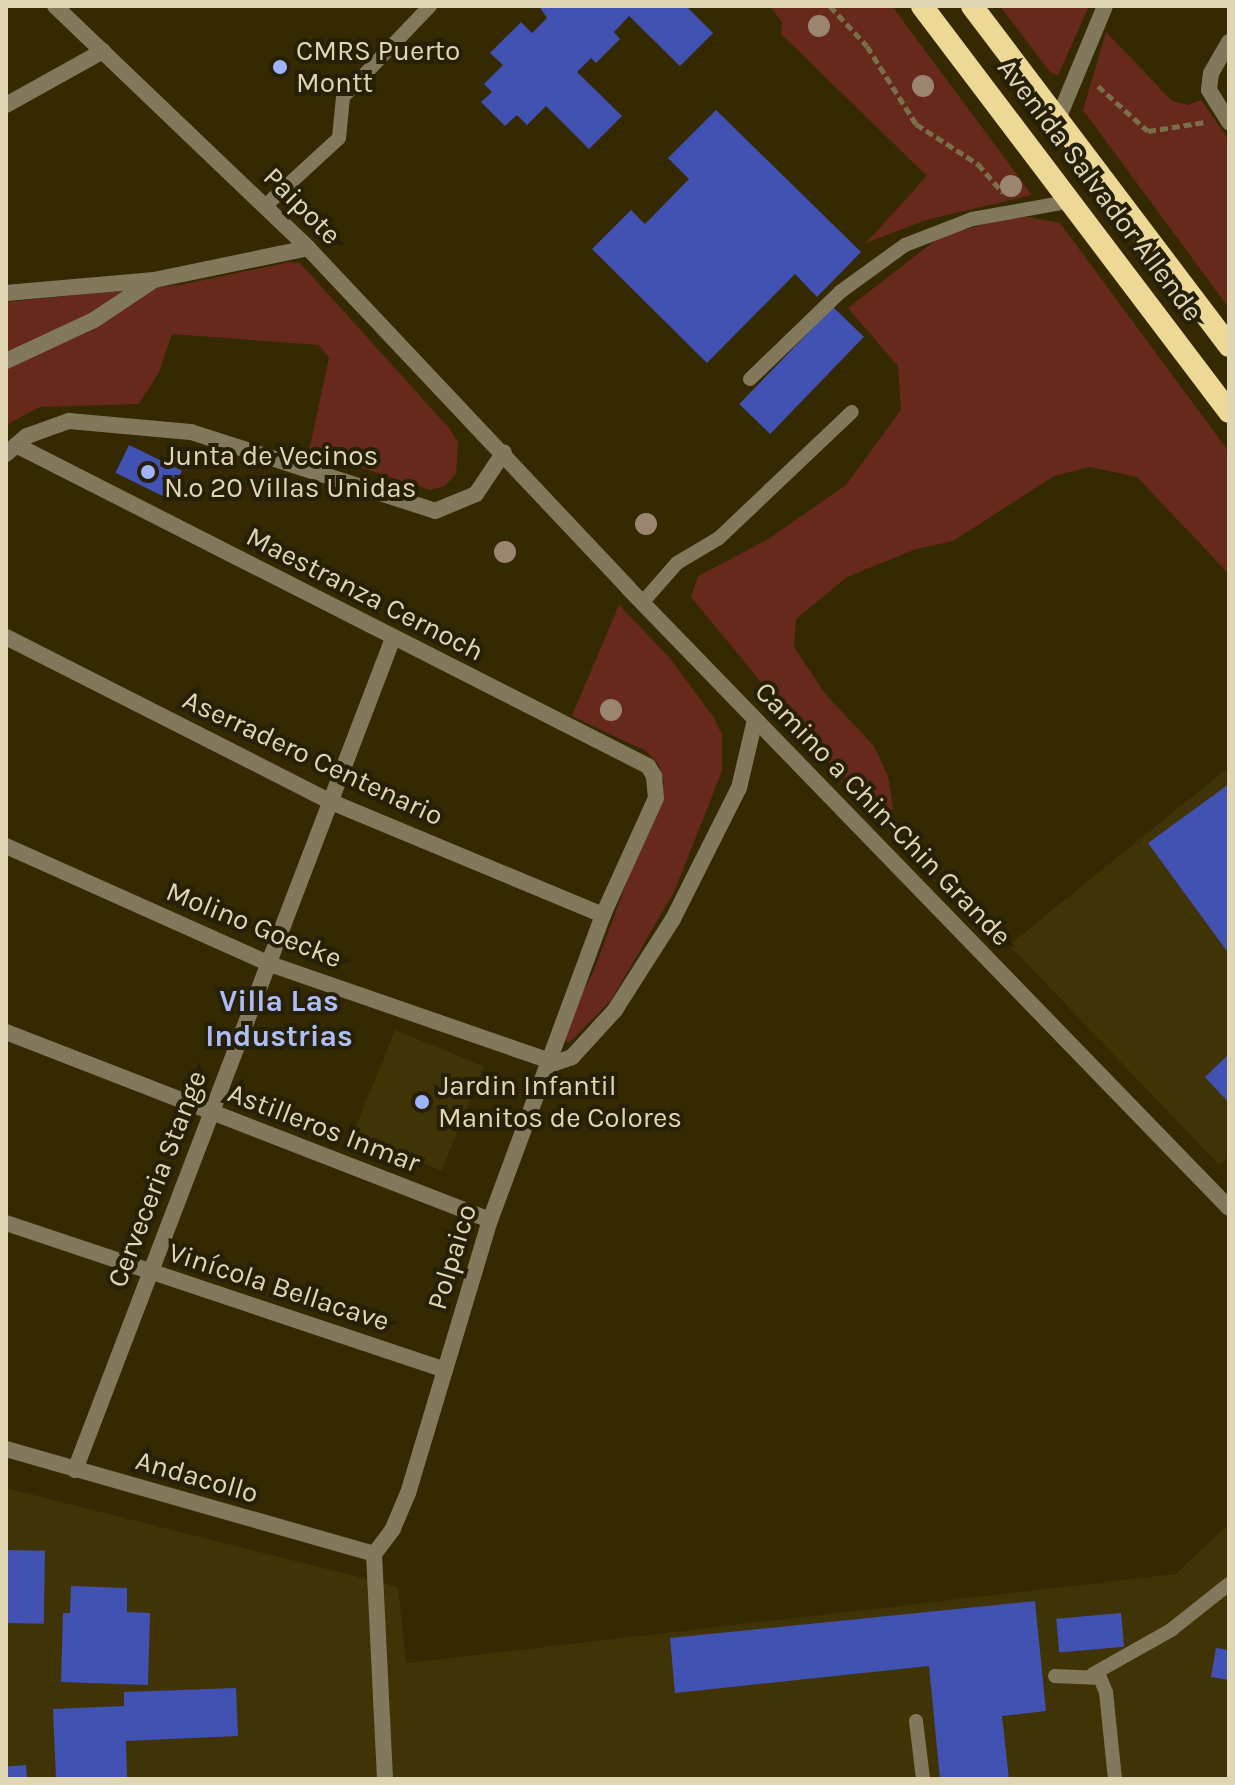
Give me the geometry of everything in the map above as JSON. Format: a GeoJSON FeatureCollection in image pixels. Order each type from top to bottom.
{"type":"FeatureCollection","features":[{"type":"Feature","properties":{"kind":"highway","name":"Avenida Salvador Allende"},"geometry":{"type":"LineString","coordinates":[[922,6],[1073,201],[1229,412]]}},
{"type":"Feature","properties":{"kind":"highway","name":"Avenida Salvador Allende"},"geometry":{"type":"LineString","coordinates":[[972,6],[1229,346]]}},
{"type":"Feature","properties":{"kind":"street","name":"Paipote"},"geometry":{"type":"LineString","coordinates":[[55,6],[308,248],[504,452]]}},
{"type":"Feature","properties":{"kind":"street"},"geometry":{"type":"LineString","coordinates":[[1058,119],[1105,6]]}},
{"type":"Feature","properties":{"kind":"street"},"geometry":{"type":"LineString","coordinates":[[1228,120],[1209,90],[1211,73],[1229,42]]}},
{"type":"Feature","properties":{"kind":"street"},"geometry":{"type":"LineString","coordinates":[[6,105],[103,51]]}},
{"type":"Feature","properties":{"kind":"street"},"geometry":{"type":"LineString","coordinates":[[6,293],[154,280],[308,248]]}},
{"type":"Feature","properties":{"kind":"street"},"geometry":{"type":"LineString","coordinates":[[6,361],[94,320],[154,280]]}},
{"type":"Feature","properties":{"kind":"street"},"geometry":{"type":"LineString","coordinates":[[11,450],[69,421],[191,432],[435,511],[476,494],[504,452]]}},
{"type":"Feature","properties":{"kind":"street","name":"Maestranza Cernoch"},"geometry":{"type":"LineString","coordinates":[[11,450],[648,766]]}},
{"type":"Feature","properties":{"kind":"street","name":"Camino a Chin-Chin Grande"},"geometry":{"type":"LineString","coordinates":[[504,452],[642,603],[1229,1208]]}},
{"type":"Feature","properties":{"kind":"street","name":"Aserradero Centenario"},"geometry":{"type":"LineString","coordinates":[[6,637],[329,801],[603,915]]}},
{"type":"Feature","properties":{"kind":"street","name":"Cerveceria Stange"},"geometry":{"type":"LineString","coordinates":[[75,1470],[393,638]]}},
{"type":"Feature","properties":{"kind":"street"},"geometry":{"type":"LineString","coordinates":[[546,1062],[572,1057],[592,1036],[615,1010],[673,919],[739,788],[755,720]]}},
{"type":"Feature","properties":{"kind":"street","name":"Polpaico"},"geometry":{"type":"LineString","coordinates":[[374,1554],[393,1529],[408,1493],[490,1220],[546,1062],[603,915],[656,798],[648,766]]}},
{"type":"Feature","properties":{"kind":"street","name":"Molino Goecke"},"geometry":{"type":"LineString","coordinates":[[6,846],[267,963],[546,1062]]}},
{"type":"Feature","properties":{"kind":"street","name":"Astilleros Inmar"},"geometry":{"type":"LineString","coordinates":[[6,1032],[490,1220]]}},
{"type":"Feature","properties":{"kind":"street","name":"Vinícola Bellacave"},"geometry":{"type":"LineString","coordinates":[[6,1223],[445,1370]]}},
{"type":"Feature","properties":{"kind":"street","name":"Andacollo"},"geometry":{"type":"LineString","coordinates":[[6,1449],[374,1554]]}},
{"type":"Feature","properties":{"kind":"street"},"geometry":{"type":"LineString","coordinates":[[374,1554],[385,1779]]}},
{"type":"Feature","properties":{"kind":"lane"},"geometry":{"type":"LineString","coordinates":[[265,206],[339,138],[343,97],[430,6]]}},
{"type":"Feature","properties":{"kind":"lane"},"geometry":{"type":"LineString","coordinates":[[750,379],[840,292],[905,245],[949,225],[1073,201]]}},
{"type":"Feature","properties":{"kind":"lane"},"geometry":{"type":"LineString","coordinates":[[642,603],[677,563],[719,538],[852,412]]}},
{"type":"Feature","properties":{"kind":"lane"},"geometry":{"type":"LineString","coordinates":[[1055,1676],[1093,1674],[1171,1630],[1229,1584]]}},
{"type":"Feature","properties":{"kind":"lane"},"geometry":{"type":"LineString","coordinates":[[1093,1674],[1106,1692],[1115,1779]]}},
{"type":"Feature","properties":{"kind":"lane"},"geometry":{"type":"LineString","coordinates":[[916,1721],[923,1779]]}},
{"type":"Feature","properties":{"kind":"path"},"geometry":{"type":"LineString","coordinates":[[830,6],[867,46],[916,124],[978,164],[1022,209]]}},
{"type":"Feature","properties":{"kind":"path"},"geometry":{"type":"LineString","coordinates":[[1098,86],[1148,131],[1228,120]]}},
{"type":"Feature","properties":{"kind":"shaded area"},"geometry":{"type":"Polygon","coordinates":[[[770,6],[892,6],[1032,195],[926,220],[866,243],[927,176],[781,34],[782,22],[770,6]]]}},
{"type":"Feature","properties":{"kind":"shaded area"},"geometry":{"type":"Polygon","coordinates":[[[1000,6],[1089,6],[1058,75],[1050,72],[1000,6]]]}},
{"type":"Feature","properties":{"kind":"shaded area"},"geometry":{"type":"Polygon","coordinates":[[[1106,32],[1172,101],[1188,105],[1201,100],[1229,140],[1229,308],[1083,110],[1106,32]]]}},
{"type":"Feature","properties":{"kind":"shaded area"},"geometry":{"type":"Polygon","coordinates":[[[1018,215],[1060,223],[1229,452],[1229,574],[1137,477],[1090,467],[1054,476],[953,541],[916,549],[847,577],[796,619],[794,647],[826,695],[874,746],[888,776],[893,809],[887,815],[822,756],[691,597],[698,576],[767,540],[846,485],[901,410],[898,366],[848,308],[941,236],[1018,215]]]}},
{"type":"Feature","properties":{"kind":"shaded area"},"geometry":{"type":"Polygon","coordinates":[[[290,262],[300,263],[448,427],[458,442],[456,474],[445,486],[430,490],[309,451],[329,358],[319,345],[172,334],[159,372],[139,404],[40,407],[6,425],[6,302],[180,285],[290,262]]]}},
{"type":"Feature","properties":{"kind":"shaded area"},"geometry":{"type":"Polygon","coordinates":[[[619,605],[669,657],[714,718],[722,735],[722,771],[674,892],[611,1000],[569,1043],[562,1039],[563,1028],[593,973],[664,783],[659,765],[646,751],[572,716],[619,605]]]}},
{"type":"Feature","properties":{"kind":"shaded area"},"geometry":{"type":"Polygon","coordinates":[[[1229,767],[1229,1156],[1219,1165],[1009,945],[1229,767]]]}},
{"type":"Feature","properties":{"kind":"shaded area","name":"Jardin Infantil Manitos de Colores"},"geometry":{"type":"Polygon","coordinates":[[[395,1030],[484,1066],[442,1171],[353,1135],[395,1030]]]}},
{"type":"Feature","properties":{"kind":"shaded area"},"geometry":{"type":"Polygon","coordinates":[[[6,1488],[398,1587],[406,1663],[1175,1574],[1229,1524],[1229,1779],[6,1779],[6,1488]]]}},
{"type":"Feature","properties":{"kind":"building"},"geometry":{"type":"Polygon","coordinates":[[[539,6],[686,6],[713,33],[680,66],[629,16],[614,32],[620,39],[596,63],[591,58],[577,72],[622,116],[589,149],[546,106],[527,125],[517,115],[505,126],[481,102],[492,92],[484,84],[503,65],[490,53],[521,22],[532,33],[547,18],[539,6]]]}},
{"type":"Feature","properties":{"kind":"building"},"geometry":{"type":"Polygon","coordinates":[[[716,110],[861,252],[817,297],[795,274],[707,363],[592,249],[631,210],[645,224],[689,179],[668,158],[716,110]]]}},
{"type":"Feature","properties":{"kind":"building"},"geometry":{"type":"Polygon","coordinates":[[[833,307],[864,337],[770,434],[739,404],[833,307]]]}},
{"type":"Feature","properties":{"kind":"building","name":"Junta de Vecinos N.º 20 Villas Unidas"},"geometry":{"type":"Polygon","coordinates":[[[129,445],[182,471],[168,499],[115,473],[129,445]]]}},
{"type":"Feature","properties":{"kind":"building"},"geometry":{"type":"Polygon","coordinates":[[[1229,784],[1229,954],[1148,843],[1229,784]]]}},
{"type":"Feature","properties":{"kind":"building"},"geometry":{"type":"Polygon","coordinates":[[[1229,1054],[1229,1103],[1205,1077],[1229,1054]]]}},
{"type":"Feature","properties":{"kind":"building"},"geometry":{"type":"Polygon","coordinates":[[[6,1550],[45,1551],[44,1624],[6,1623],[6,1550]]]}},
{"type":"Feature","properties":{"kind":"building"},"geometry":{"type":"Polygon","coordinates":[[[71,1586],[127,1588],[127,1612],[150,1613],[148,1685],[61,1682],[63,1613],[70,1613],[71,1586]]]}},
{"type":"Feature","properties":{"kind":"building"},"geometry":{"type":"Polygon","coordinates":[[[1035,1601],[1046,1711],[1002,1716],[1009,1779],[940,1779],[929,1666],[675,1693],[670,1638],[1035,1601]]]}},
{"type":"Feature","properties":{"kind":"building"},"geometry":{"type":"Polygon","coordinates":[[[1121,1613],[1124,1647],[1059,1653],[1056,1619],[1121,1613]]]}},
{"type":"Feature","properties":{"kind":"building"},"geometry":{"type":"Polygon","coordinates":[[[1216,1648],[1229,1650],[1229,1680],[1211,1677],[1216,1648]]]}},
{"type":"Feature","properties":{"kind":"building"},"geometry":{"type":"Polygon","coordinates":[[[236,1688],[238,1736],[126,1741],[127,1779],[56,1779],[53,1709],[124,1706],[124,1692],[236,1688]]]}},
{"type":"Feature","properties":{"kind":"building"},"geometry":{"type":"Polygon","coordinates":[[[26,1765],[27,1779],[7,1779],[6,1766],[26,1765]]]}},
{"type":"Feature","properties":{"kind":"place","name":"CMRS Puerto Montt"},"geometry":{"type":"Point","coordinates":[280,67]}},
{"type":"Feature","properties":{"kind":"place","name":"Junta de Vecinos N.º 20 Villas Unidas"},"geometry":{"type":"Point","coordinates":[148,472]}},
{"type":"Feature","properties":{"kind":"place","name":"Jardin Infantil Manitos de Colores"},"geometry":{"type":"Point","coordinates":[422,1102]}},
{"type":"Feature","properties":{"kind":"district","name":"Villa Las Industrias"},"geometry":{"type":"Point","coordinates":[279,1018]}}]}
